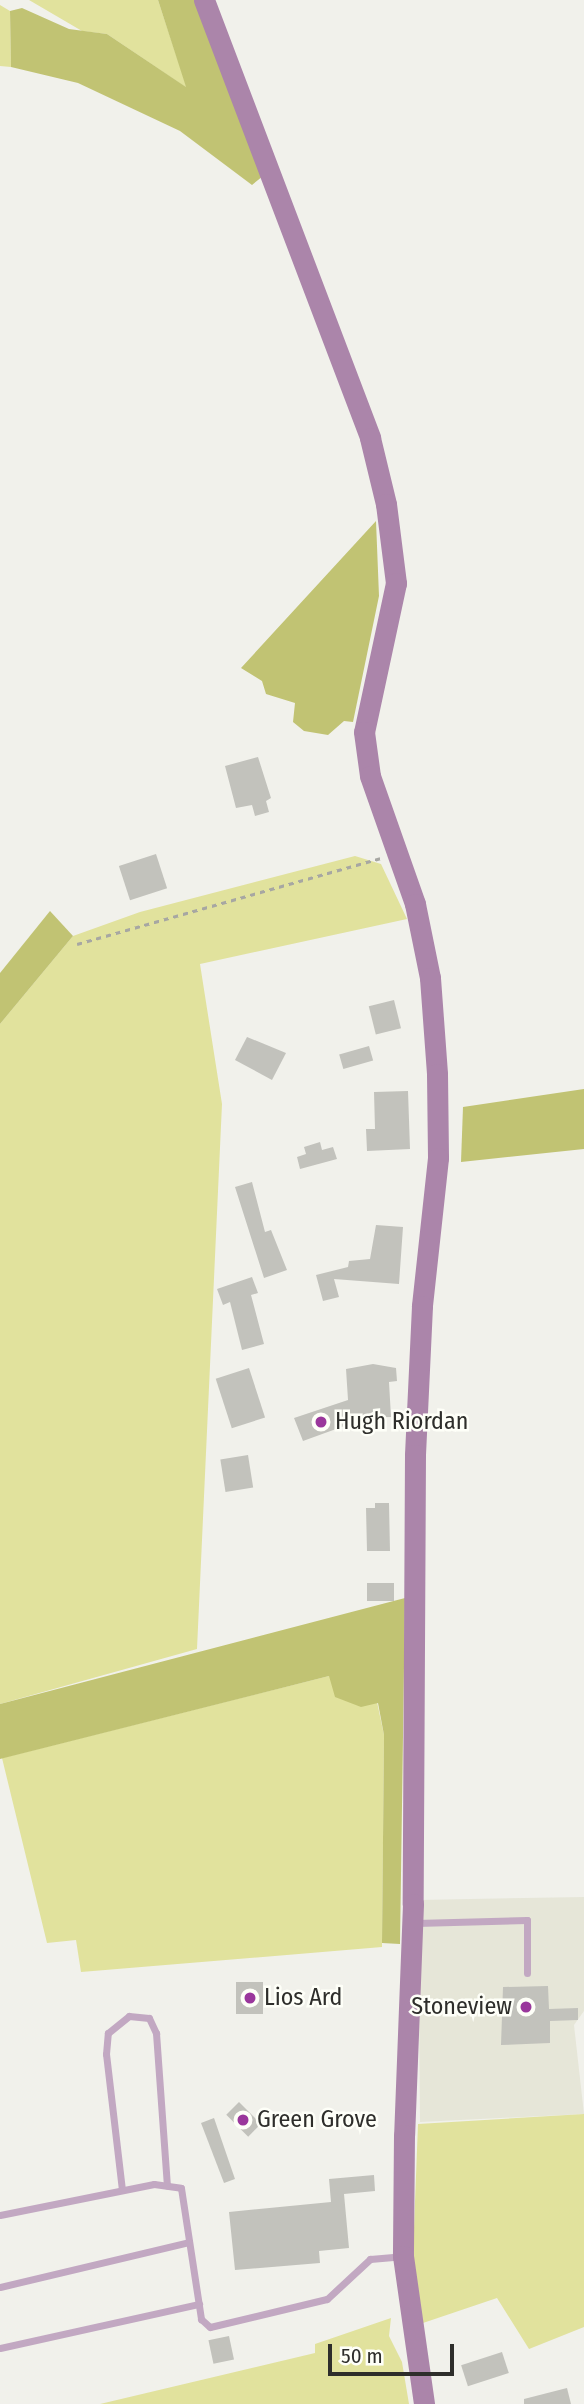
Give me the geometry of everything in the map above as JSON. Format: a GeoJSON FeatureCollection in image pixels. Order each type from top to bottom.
{"type":"FeatureCollection","features":[{"type":"Feature","properties":{"kind":"street"},"geometry":{"type":"LineString","coordinates":[[204,0],[370,438],[386,505],[396,583],[364,732],[370,776],[415,904],[430,978],[437,1074],[438,1158],[422,1306],[415,1455],[412,1924],[403,2256],[424,2404]]}},
{"type":"Feature","properties":{"kind":"lane"},"geometry":{"type":"LineString","coordinates":[[412,1924],[527,1920],[527,1973]]}},
{"type":"Feature","properties":{"kind":"lane"},"geometry":{"type":"LineString","coordinates":[[122,2190],[106,2054],[108,2033],[129,2016],[149,2018],[156,2033],[167,2186]]}},
{"type":"Feature","properties":{"kind":"lane"},"geometry":{"type":"LineString","coordinates":[[0,2215],[122,2190],[167,2186],[181,2188],[199,2304],[207,2326],[241,2321],[327,2299],[370,2259],[403,2256]]}},
{"type":"Feature","properties":{"kind":"lane"},"geometry":{"type":"LineString","coordinates":[[0,2287],[189,2242]]}},
{"type":"Feature","properties":{"kind":"lane"},"geometry":{"type":"LineString","coordinates":[[0,2348],[199,2304]]}},
{"type":"Feature","properties":{"kind":"path"},"geometry":{"type":"LineString","coordinates":[[77,944],[381,858]]}},
{"type":"Feature","properties":{"kind":"shaded area"},"geometry":{"type":"Polygon","coordinates":[[[584,1897],[584,2011],[574,2025],[584,2114],[420,2122],[418,1900],[584,1897]]]}},
{"type":"Feature","properties":{"kind":"green space"},"geometry":{"type":"Polygon","coordinates":[[[29,0],[158,0],[187,88],[107,34],[82,31],[29,0]]]}},
{"type":"Feature","properties":{"kind":"green space"},"geometry":{"type":"Polygon","coordinates":[[[158,0],[198,0],[263,176],[252,185],[180,131],[78,83],[11,67],[10,11],[22,8],[69,29],[107,34],[186,87],[158,0]]]}},
{"type":"Feature","properties":{"kind":"green space"},"geometry":{"type":"Polygon","coordinates":[[[0,5],[10,11],[11,67],[0,66],[0,5]]]}},
{"type":"Feature","properties":{"kind":"green space"},"geometry":{"type":"Polygon","coordinates":[[[376,521],[379,596],[353,722],[344,721],[328,735],[304,731],[293,722],[295,703],[266,694],[262,681],[241,668],[376,521]]]}},
{"type":"Feature","properties":{"kind":"green space"},"geometry":{"type":"Polygon","coordinates":[[[355,856],[381,864],[407,919],[200,964],[222,1104],[197,1649],[0,1704],[0,1024],[73,936],[140,912],[355,856]]]}},
{"type":"Feature","properties":{"kind":"green space"},"geometry":{"type":"Polygon","coordinates":[[[50,911],[73,936],[0,1024],[0,973],[50,911]]]}},
{"type":"Feature","properties":{"kind":"green space"},"geometry":{"type":"Polygon","coordinates":[[[584,1089],[584,1149],[461,1162],[463,1107],[584,1089]]]}},
{"type":"Feature","properties":{"kind":"green space"},"geometry":{"type":"Polygon","coordinates":[[[405,1598],[400,1944],[382,1943],[384,1735],[378,1703],[361,1707],[335,1697],[329,1676],[0,1759],[0,1704],[405,1598]]]}},
{"type":"Feature","properties":{"kind":"green space"},"geometry":{"type":"Polygon","coordinates":[[[329,1676],[377,1702],[384,1735],[382,1947],[81,1972],[76,1940],[47,1943],[2,1758],[329,1676]]]}},
{"type":"Feature","properties":{"kind":"green space"},"geometry":{"type":"Polygon","coordinates":[[[584,2114],[584,2327],[529,2349],[497,2298],[423,2323],[413,2254],[418,2124],[584,2114]]]}},
{"type":"Feature","properties":{"kind":"green space"},"geometry":{"type":"Polygon","coordinates":[[[391,2318],[389,2336],[402,2362],[409,2404],[100,2404],[315,2353],[315,2344],[391,2318]]]}},
{"type":"Feature","properties":{"kind":"building"},"geometry":{"type":"Polygon","coordinates":[[[258,757],[271,798],[266,801],[269,812],[255,816],[252,805],[236,808],[225,766],[258,757]]]}},
{"type":"Feature","properties":{"kind":"building"},"geometry":{"type":"Polygon","coordinates":[[[156,854],[167,888],[130,900],[119,866],[156,854]]]}},
{"type":"Feature","properties":{"kind":"building"},"geometry":{"type":"Polygon","coordinates":[[[394,1000],[401,1028],[376,1034],[369,1006],[394,1000]]]}},
{"type":"Feature","properties":{"kind":"building"},"geometry":{"type":"Polygon","coordinates":[[[247,1037],[286,1053],[272,1080],[235,1060],[247,1037]]]}},
{"type":"Feature","properties":{"kind":"building"},"geometry":{"type":"Polygon","coordinates":[[[369,1046],[373,1060],[343,1069],[339,1055],[369,1046]]]}},
{"type":"Feature","properties":{"kind":"building"},"geometry":{"type":"Polygon","coordinates":[[[408,1091],[410,1149],[367,1151],[366,1129],[375,1129],[374,1092],[408,1091]]]}},
{"type":"Feature","properties":{"kind":"building"},"geometry":{"type":"Polygon","coordinates":[[[320,1142],[322,1150],[333,1147],[337,1159],[300,1169],[297,1157],[306,1154],[304,1147],[320,1142]]]}},
{"type":"Feature","properties":{"kind":"building"},"geometry":{"type":"Polygon","coordinates":[[[252,1182],[265,1232],[271,1230],[287,1270],[264,1278],[235,1187],[252,1182]]]}},
{"type":"Feature","properties":{"kind":"building"},"geometry":{"type":"Polygon","coordinates":[[[376,1225],[403,1227],[399,1284],[334,1279],[339,1297],[323,1301],[316,1275],[348,1267],[349,1261],[370,1259],[376,1225]]]}},
{"type":"Feature","properties":{"kind":"building"},"geometry":{"type":"Polygon","coordinates":[[[252,1277],[258,1293],[251,1295],[264,1344],[242,1350],[230,1302],[223,1305],[217,1289],[252,1277]]]}},
{"type":"Feature","properties":{"kind":"building"},"geometry":{"type":"Polygon","coordinates":[[[373,1364],[396,1368],[397,1381],[389,1382],[391,1417],[344,1418],[347,1425],[303,1441],[294,1418],[348,1400],[346,1369],[373,1364]]]}},
{"type":"Feature","properties":{"kind":"building"},"geometry":{"type":"Polygon","coordinates":[[[249,1368],[265,1417],[232,1428],[216,1379],[249,1368]]]}},
{"type":"Feature","properties":{"kind":"building"},"geometry":{"type":"Polygon","coordinates":[[[248,1455],[253,1488],[226,1492],[220,1459],[248,1455]]]}},
{"type":"Feature","properties":{"kind":"building"},"geometry":{"type":"Polygon","coordinates":[[[375,1503],[389,1503],[390,1551],[367,1551],[366,1508],[375,1508],[375,1503]]]}},
{"type":"Feature","properties":{"kind":"building"},"geometry":{"type":"Polygon","coordinates":[[[367,1583],[394,1583],[394,1601],[367,1601],[367,1583]]]}},
{"type":"Feature","properties":{"kind":"building","name":"Lios Ard"},"geometry":{"type":"Polygon","coordinates":[[[236,1982],[263,1982],[263,2014],[236,2014],[236,1982]]]}},
{"type":"Feature","properties":{"kind":"building"},"geometry":{"type":"Polygon","coordinates":[[[548,1986],[549,2009],[578,2008],[578,2020],[550,2021],[550,2043],[501,2045],[503,1987],[548,1986]]]}},
{"type":"Feature","properties":{"kind":"building","name":"Green Grove"},"geometry":{"type":"Polygon","coordinates":[[[239,2102],[261,2124],[248,2137],[226,2115],[239,2102]]]}},
{"type":"Feature","properties":{"kind":"building"},"geometry":{"type":"Polygon","coordinates":[[[214,2118],[235,2179],[224,2183],[201,2123],[214,2118]]]}},
{"type":"Feature","properties":{"kind":"building"},"geometry":{"type":"Polygon","coordinates":[[[374,2175],[375,2191],[344,2194],[349,2248],[319,2251],[320,2263],[235,2270],[229,2212],[331,2202],[329,2179],[374,2175]]]}},
{"type":"Feature","properties":{"kind":"building"},"geometry":{"type":"Polygon","coordinates":[[[229,2336],[234,2359],[213,2364],[208,2340],[229,2336]]]}},
{"type":"Feature","properties":{"kind":"building"},"geometry":{"type":"Polygon","coordinates":[[[502,2352],[509,2373],[468,2386],[461,2365],[502,2352]]]}},
{"type":"Feature","properties":{"kind":"building"},"geometry":{"type":"Polygon","coordinates":[[[567,2388],[571,2404],[524,2404],[524,2399],[567,2388]]]}},
{"type":"Feature","properties":{"kind":"place","name":"Hugh Riordan"},"geometry":{"type":"Point","coordinates":[321,1422]}},
{"type":"Feature","properties":{"kind":"place","name":"Lios Ard"},"geometry":{"type":"Point","coordinates":[250,1998]}},
{"type":"Feature","properties":{"kind":"place","name":"Stoneview"},"geometry":{"type":"Point","coordinates":[526,2007]}},
{"type":"Feature","properties":{"kind":"place","name":"Green Grove"},"geometry":{"type":"Point","coordinates":[243,2120]}}]}
